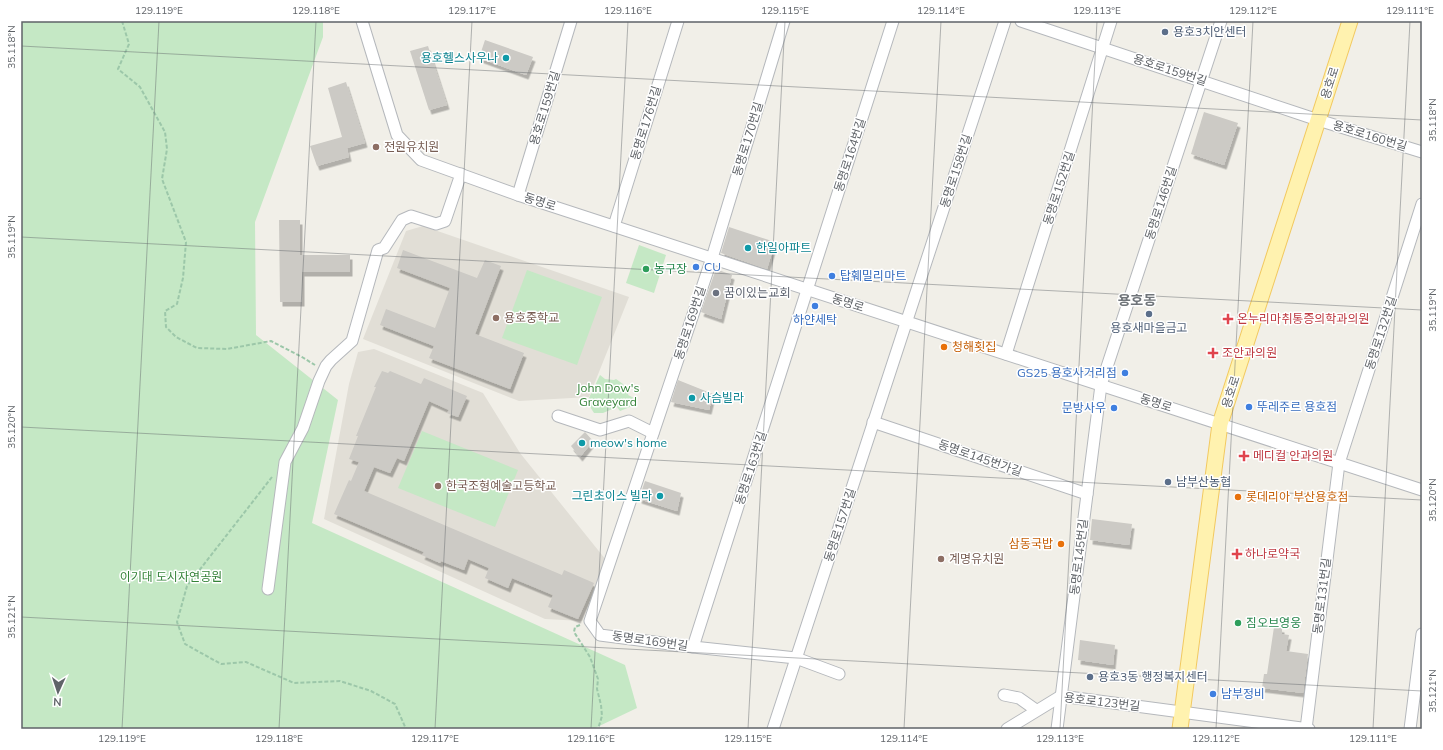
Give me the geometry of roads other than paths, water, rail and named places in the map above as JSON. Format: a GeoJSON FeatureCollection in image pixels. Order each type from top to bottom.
{"type":"FeatureCollection","features":[{"type":"Feature","properties":{"kind":"main road","name":"용호로"},"geometry":{"type":"LineString","coordinates":[[1180,729],[1220,424],[1350,21]]}},
{"type":"Feature","properties":{"kind":"street","name":"동명로"},"geometry":{"type":"LineString","coordinates":[[362,21],[397,135],[421,160],[518,195],[1422,490]]}},
{"type":"Feature","properties":{"kind":"street","name":"용호로159번길"},"geometry":{"type":"LineString","coordinates":[[518,195],[571,21]]}},
{"type":"Feature","properties":{"kind":"street","name":"동명로176번길"},"geometry":{"type":"LineString","coordinates":[[614,226],[678,21]]}},
{"type":"Feature","properties":{"kind":"street","name":"동명로170번길"},"geometry":{"type":"LineString","coordinates":[[712,258],[784,21]]}},
{"type":"Feature","properties":{"kind":"street","name":"동명로164번길"},"geometry":{"type":"LineString","coordinates":[[808,289],[893,21]]}},
{"type":"Feature","properties":{"kind":"street","name":"동명로158번길"},"geometry":{"type":"LineString","coordinates":[[906,322],[1005,21]]}},
{"type":"Feature","properties":{"kind":"street","name":"용호로159번길"},"geometry":{"type":"LineString","coordinates":[[1021,21],[1318,120]]}},
{"type":"Feature","properties":{"kind":"street","name":"동명로152번길"},"geometry":{"type":"LineString","coordinates":[[1006,354],[1111,21]]}},
{"type":"Feature","properties":{"kind":"street","name":"동명로146번길"},"geometry":{"type":"LineString","coordinates":[[1101,385],[1221,21]]}},
{"type":"Feature","properties":{"kind":"street","name":"용호로160번길"},"geometry":{"type":"LineString","coordinates":[[1318,120],[1422,152]]}},
{"type":"Feature","properties":{"kind":"street"},"geometry":{"type":"LineString","coordinates":[[268,589],[285,462],[304,428],[323,373],[331,360],[352,341],[378,250],[384,248],[402,220],[411,216],[436,224],[446,221],[461,174]]}},
{"type":"Feature","properties":{"kind":"street","name":"동명로132번길"},"geometry":{"type":"LineString","coordinates":[[1339,463],[1422,204]]}},
{"type":"Feature","properties":{"kind":"street","name":"동명로169번길"},"geometry":{"type":"LineString","coordinates":[[712,258],[590,621],[600,635],[796,658],[838,674]]}},
{"type":"Feature","properties":{"kind":"street","name":"동명로163번길"},"geometry":{"type":"LineString","coordinates":[[694,647],[808,289]]}},
{"type":"Feature","properties":{"kind":"street","name":"동명로157번길"},"geometry":{"type":"LineString","coordinates":[[773,729],[906,322]]}},
{"type":"Feature","properties":{"kind":"street","name":"동명로145번길"},"geometry":{"type":"LineString","coordinates":[[1056,729],[1101,385]]}},
{"type":"Feature","properties":{"kind":"street"},"geometry":{"type":"LineString","coordinates":[[558,416],[600,430],[629,421],[653,433]]}},
{"type":"Feature","properties":{"kind":"street","name":"동명로145번가길"},"geometry":{"type":"LineString","coordinates":[[874,422],[1087,494]]}},
{"type":"Feature","properties":{"kind":"street","name":"동명로131번길"},"geometry":{"type":"LineString","coordinates":[[1306,729],[1339,463]]}},
{"type":"Feature","properties":{"kind":"street"},"geometry":{"type":"LineString","coordinates":[[1410,729],[1422,634]]}},
{"type":"Feature","properties":{"kind":"street"},"geometry":{"type":"LineString","coordinates":[[1004,695],[1019,698],[1036,710]]}},
{"type":"Feature","properties":{"kind":"street","name":"용호로123번길"},"geometry":{"type":"LineString","coordinates":[[1007,729],[1061,696],[1309,729]]}},
{"type":"Feature","properties":{"kind":"place","name":"용호3치안센터"},"geometry":{"type":"Point","coordinates":[1165,32]}},
{"type":"Feature","properties":{"kind":"place","name":"용호헬스사우나"},"geometry":{"type":"Point","coordinates":[506,58]}},
{"type":"Feature","properties":{"kind":"place","name":"전원유치원"},"geometry":{"type":"Point","coordinates":[376,147]}},
{"type":"Feature","properties":{"kind":"place","name":"한일아파트"},"geometry":{"type":"Point","coordinates":[748,248]}},
{"type":"Feature","properties":{"kind":"place","name":"CU"},"geometry":{"type":"Point","coordinates":[696,267]}},
{"type":"Feature","properties":{"kind":"place","name":"농구장"},"geometry":{"type":"Point","coordinates":[646,269]}},
{"type":"Feature","properties":{"kind":"place","name":"탑훼밀리마트"},"geometry":{"type":"Point","coordinates":[832,276]}},
{"type":"Feature","properties":{"kind":"place","name":"꿈이있는교회"},"geometry":{"type":"Point","coordinates":[716,293]}},
{"type":"Feature","properties":{"kind":"place","name":"하얀세탁"},"geometry":{"type":"Point","coordinates":[815,306]}},
{"type":"Feature","properties":{"kind":"place","name":"용호새마을금고"},"geometry":{"type":"Point","coordinates":[1149,314]}},
{"type":"Feature","properties":{"kind":"place","name":"용호중학교"},"geometry":{"type":"Point","coordinates":[496,318]}},
{"type":"Feature","properties":{"kind":"place","name":"온누리마취통증의학과의원"},"geometry":{"type":"Point","coordinates":[1228,319]}},
{"type":"Feature","properties":{"kind":"place","name":"청해횟집"},"geometry":{"type":"Point","coordinates":[944,347]}},
{"type":"Feature","properties":{"kind":"place","name":"조안과의원"},"geometry":{"type":"Point","coordinates":[1213,353]}},
{"type":"Feature","properties":{"kind":"place","name":"GS25 용호사거리점"},"geometry":{"type":"Point","coordinates":[1125,373]}},
{"type":"Feature","properties":{"kind":"place","name":"사슴빌라"},"geometry":{"type":"Point","coordinates":[692,398]}},
{"type":"Feature","properties":{"kind":"place","name":"뚜레주르 용호점"},"geometry":{"type":"Point","coordinates":[1249,407]}},
{"type":"Feature","properties":{"kind":"place","name":"문방사우"},"geometry":{"type":"Point","coordinates":[1114,408]}},
{"type":"Feature","properties":{"kind":"place","name":"meow's home"},"geometry":{"type":"Point","coordinates":[582,443]}},
{"type":"Feature","properties":{"kind":"place","name":"메디컬 안과의원"},"geometry":{"type":"Point","coordinates":[1244,456]}},
{"type":"Feature","properties":{"kind":"place","name":"남부산농협"},"geometry":{"type":"Point","coordinates":[1168,482]}},
{"type":"Feature","properties":{"kind":"place","name":"한국조형예술고등학교"},"geometry":{"type":"Point","coordinates":[438,486]}},
{"type":"Feature","properties":{"kind":"place","name":"그린초이스 빌라"},"geometry":{"type":"Point","coordinates":[660,496]}},
{"type":"Feature","properties":{"kind":"place","name":"롯데리아 부산용호점"},"geometry":{"type":"Point","coordinates":[1238,497]}},
{"type":"Feature","properties":{"kind":"place","name":"삼동국밥"},"geometry":{"type":"Point","coordinates":[1061,544]}},
{"type":"Feature","properties":{"kind":"place","name":"하나로약국"},"geometry":{"type":"Point","coordinates":[1237,554]}},
{"type":"Feature","properties":{"kind":"place","name":"계명유치원"},"geometry":{"type":"Point","coordinates":[941,559]}},
{"type":"Feature","properties":{"kind":"place","name":"짐오브영웅"},"geometry":{"type":"Point","coordinates":[1238,623]}},
{"type":"Feature","properties":{"kind":"place","name":"용호3동 행정복지센터"},"geometry":{"type":"Point","coordinates":[1090,677]}},
{"type":"Feature","properties":{"kind":"place","name":"남부정비"},"geometry":{"type":"Point","coordinates":[1213,694]}},
{"type":"Feature","properties":{"kind":"district","name":"용호동"},"geometry":{"type":"Point","coordinates":[1137,300]}},
{"type":"Feature","properties":{"kind":"park label","name":"John Dow's Graveyard"},"geometry":{"type":"Point","coordinates":[608,395]}},
{"type":"Feature","properties":{"kind":"park label","name":"이기대 도시자연공원"},"geometry":{"type":"Point","coordinates":[171,577]}}]}
